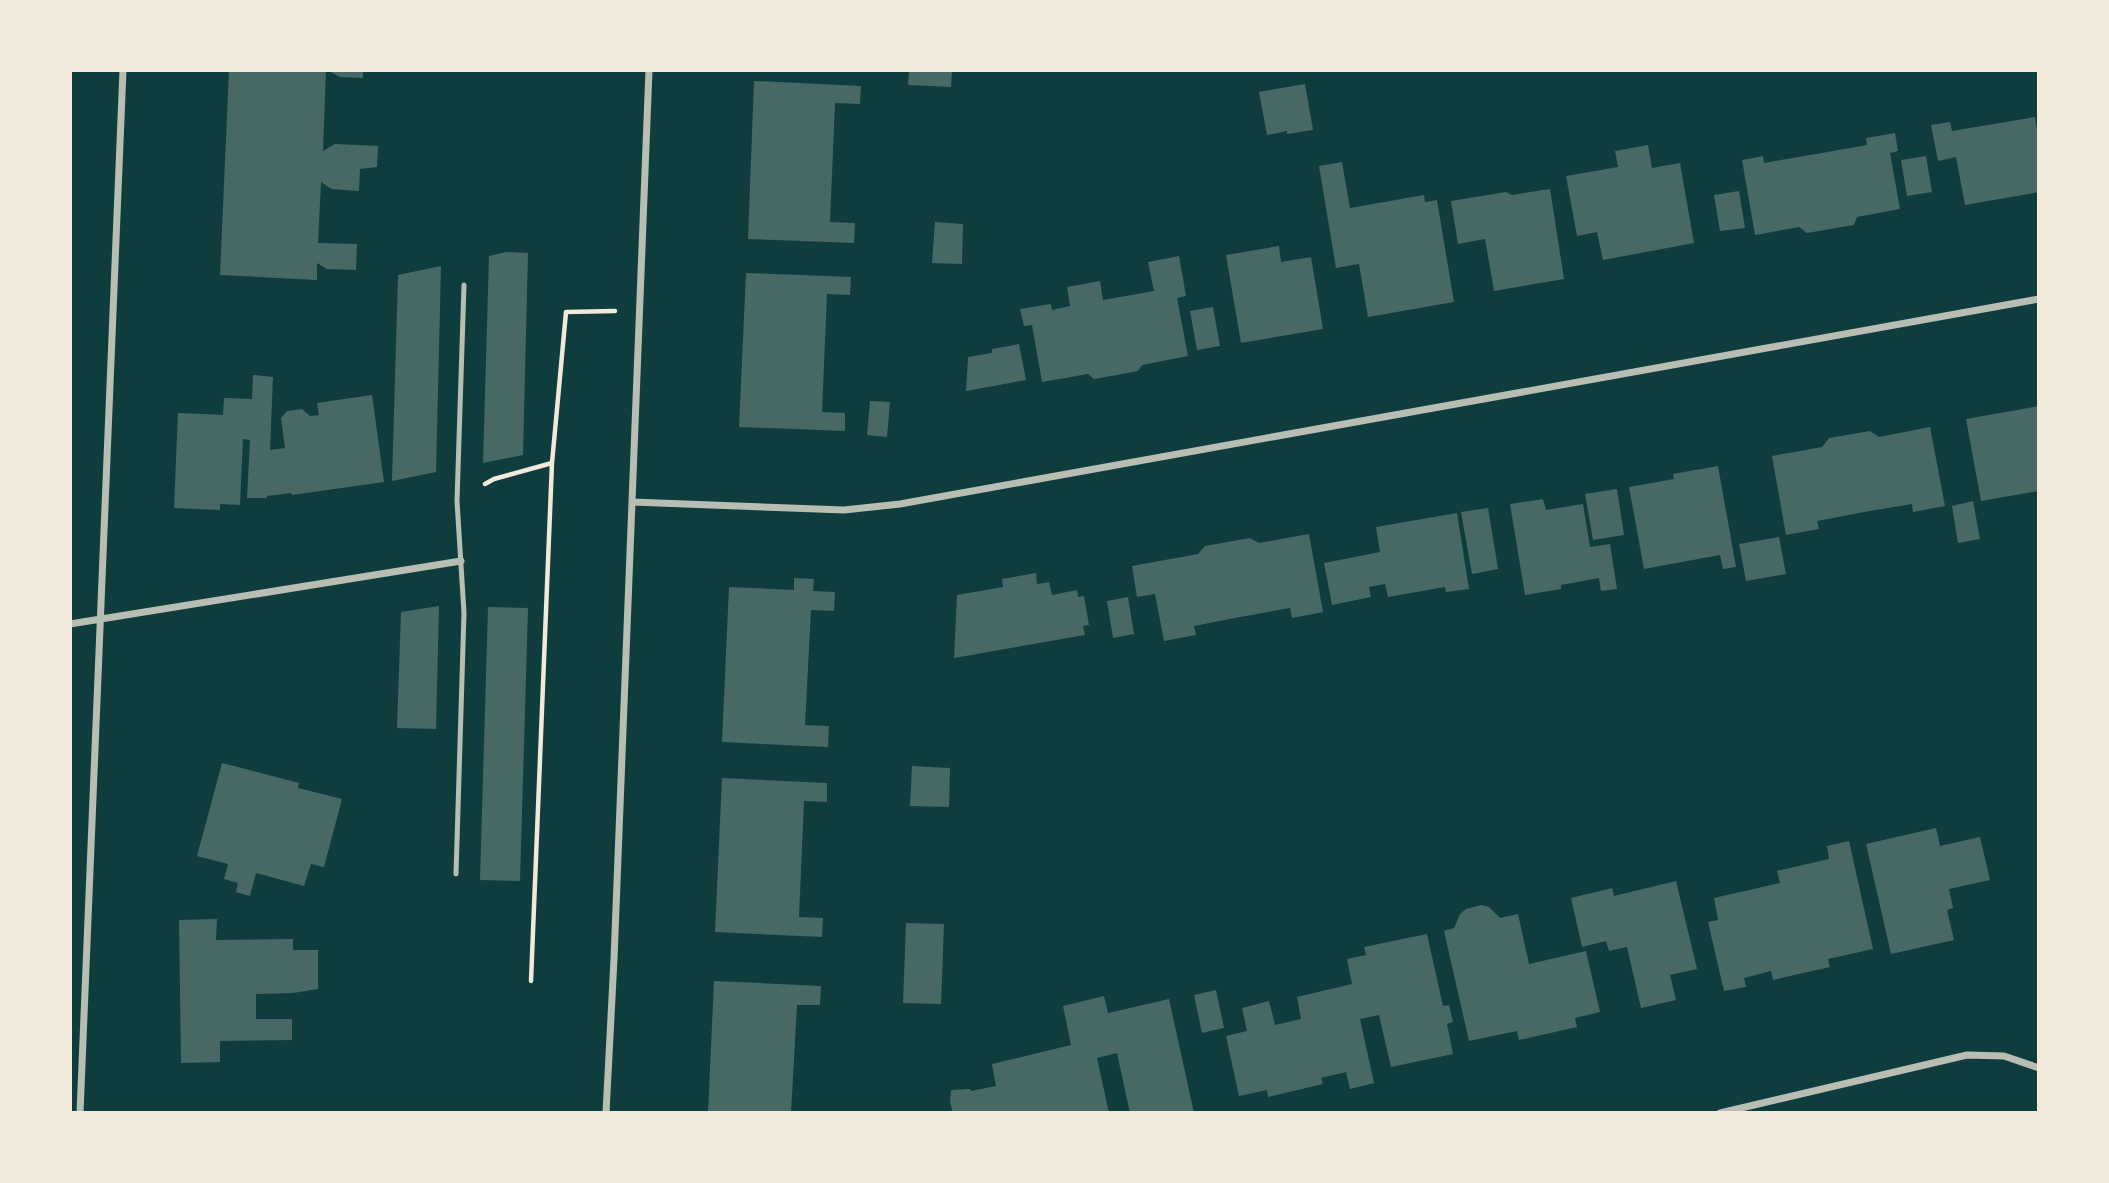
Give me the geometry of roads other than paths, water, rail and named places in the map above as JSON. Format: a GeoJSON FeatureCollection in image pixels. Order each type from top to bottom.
{"type":"FeatureCollection","features":[{"type":"Feature","properties":{"kind":"street"},"geometry":{"type":"LineString","coordinates":[[80,1113],[123,70]]}},
{"type":"Feature","properties":{"kind":"street"},"geometry":{"type":"LineString","coordinates":[[606,1113],[649,70]]}},
{"type":"Feature","properties":{"kind":"street"},"geometry":{"type":"LineString","coordinates":[[632,502],[844,510],[900,504],[2039,299]]}},
{"type":"Feature","properties":{"kind":"street"},"geometry":{"type":"LineString","coordinates":[[70,624],[461,561]]}},
{"type":"Feature","properties":{"kind":"street"},"geometry":{"type":"LineString","coordinates":[[1720,1113],[1967,1055],[2004,1056],[2039,1068]]}},
{"type":"Feature","properties":{"kind":"lane"},"geometry":{"type":"LineString","coordinates":[[456,874],[464,613],[457,501],[464,285]]}}]}
